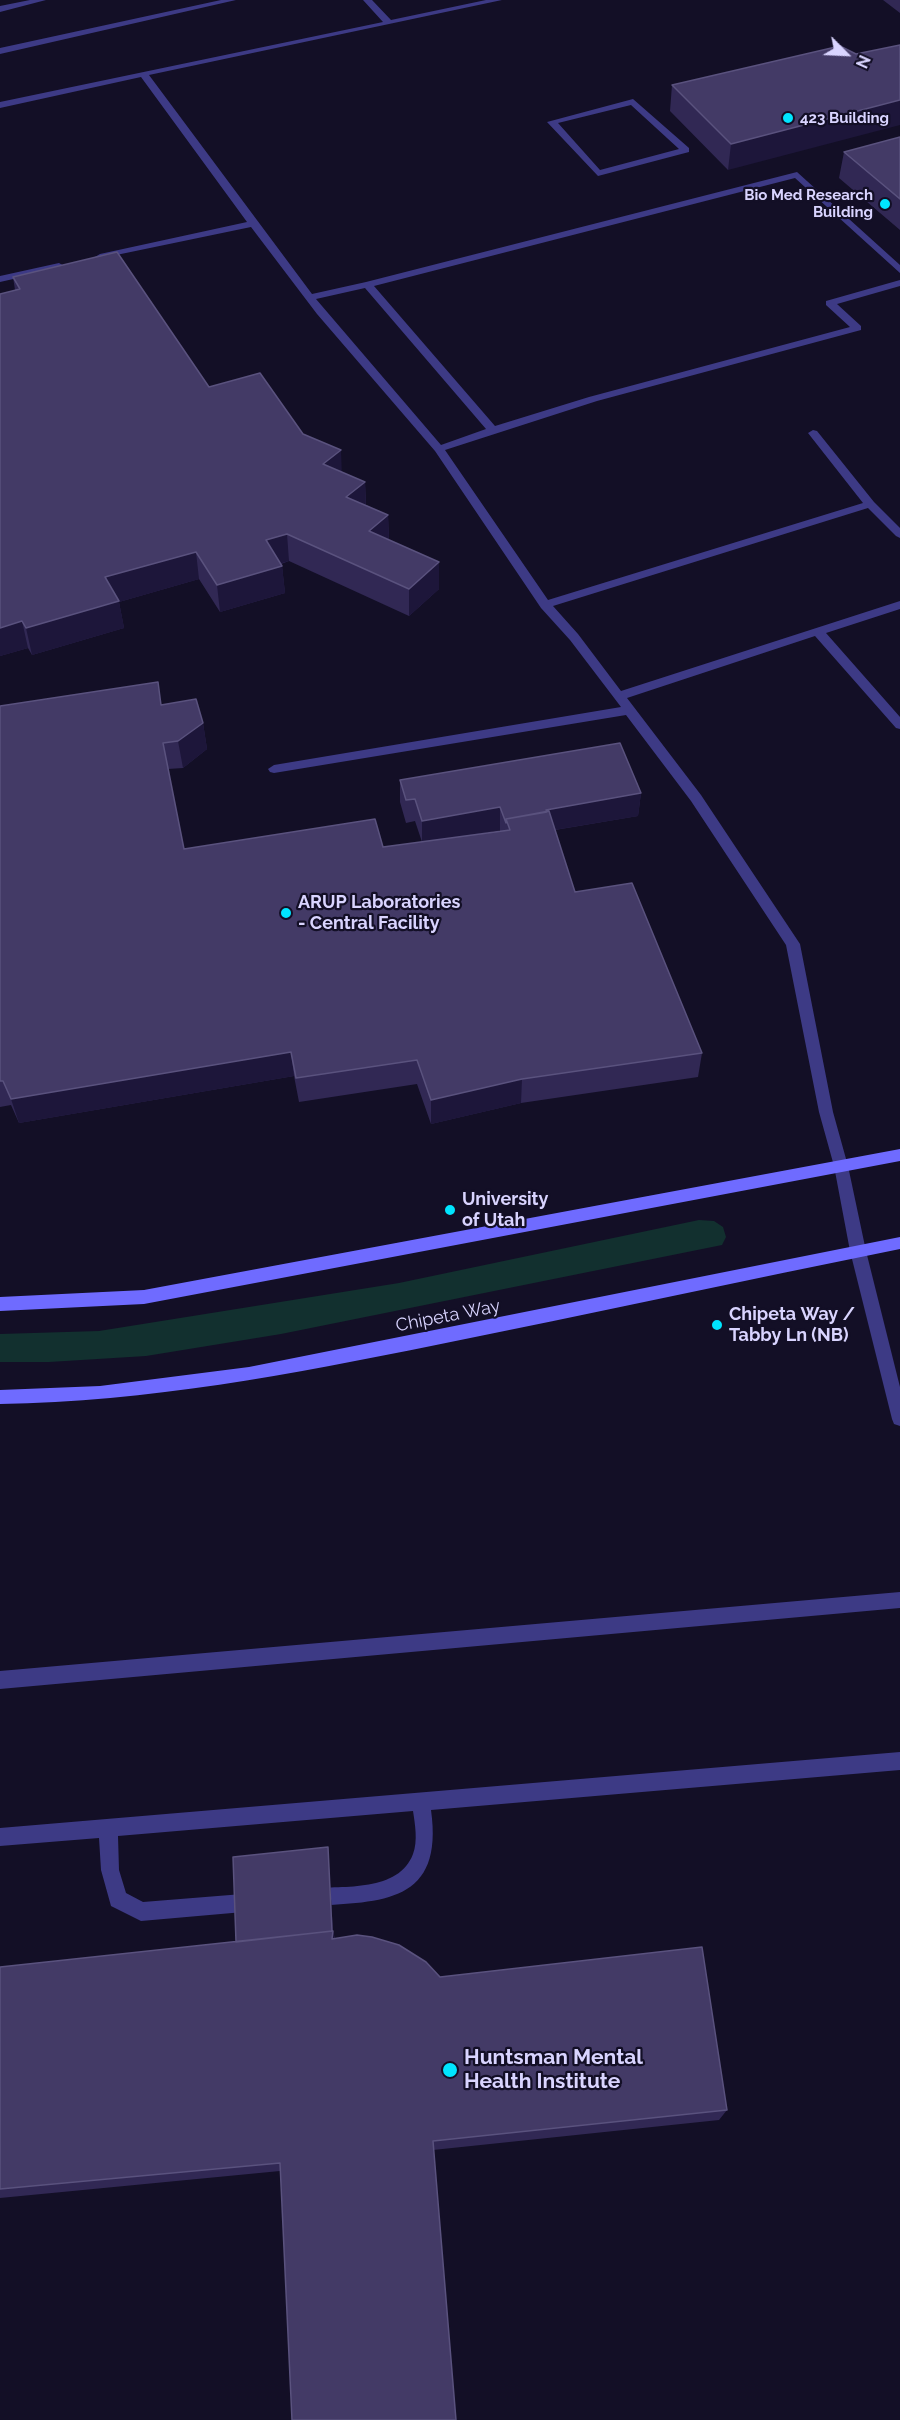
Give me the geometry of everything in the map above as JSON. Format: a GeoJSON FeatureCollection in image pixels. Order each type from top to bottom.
{"type":"FeatureCollection","features":[{"type":"Feature","properties":{"kind":"street"},"geometry":{"type":"LineString","coordinates":[[0,9],[42,0]]}},
{"type":"Feature","properties":{"kind":"street"},"geometry":{"type":"LineString","coordinates":[[0,51],[232,0]]}},
{"type":"Feature","properties":{"kind":"street"},"geometry":{"type":"LineString","coordinates":[[368,0],[389,23]]}},
{"type":"Feature","properties":{"kind":"street"},"geometry":{"type":"LineString","coordinates":[[0,105],[498,0]]}},
{"type":"Feature","properties":{"kind":"street"},"geometry":{"type":"LineString","coordinates":[[143,74],[253,224],[310,297],[439,449],[545,605],[574,637],[696,798],[793,944],[826,1112],[841,1166],[858,1251],[900,1419]]}},
{"type":"Feature","properties":{"kind":"street"},"geometry":{"type":"LineString","coordinates":[[633,102],[686,150],[675,153],[598,172],[552,122],[633,102]]}},
{"type":"Feature","properties":{"kind":"street"},"geometry":{"type":"LineString","coordinates":[[310,297],[367,285],[797,175],[900,270]]}},
{"type":"Feature","properties":{"kind":"street"},"geometry":{"type":"LineString","coordinates":[[93,259],[253,224]]}},
{"type":"Feature","properties":{"kind":"street"},"geometry":{"type":"LineString","coordinates":[[0,279],[69,264]]}},
{"type":"Feature","properties":{"kind":"street"},"geometry":{"type":"LineString","coordinates":[[439,449],[593,399],[857,327],[830,303],[900,283]]}},
{"type":"Feature","properties":{"kind":"street"},"geometry":{"type":"LineString","coordinates":[[367,285],[493,430]]}},
{"type":"Feature","properties":{"kind":"street"},"geometry":{"type":"LineString","coordinates":[[813,433],[870,504],[900,534]]}},
{"type":"Feature","properties":{"kind":"street"},"geometry":{"type":"LineString","coordinates":[[545,605],[870,504]]}},
{"type":"Feature","properties":{"kind":"street"},"geometry":{"type":"LineString","coordinates":[[619,696],[900,605]]}},
{"type":"Feature","properties":{"kind":"street"},"geometry":{"type":"LineString","coordinates":[[818,632],[900,725]]}},
{"type":"Feature","properties":{"kind":"street"},"geometry":{"type":"LineString","coordinates":[[274,769],[629,710]]}},
{"type":"Feature","properties":{"kind":"street"},"geometry":{"type":"LineString","coordinates":[[0,1304],[40,1304],[144,1297],[900,1155]]}},
{"type":"Feature","properties":{"kind":"street","name":"Chipeta Way"},"geometry":{"type":"LineString","coordinates":[[0,1397],[135,1389],[242,1376],[525,1321],[900,1243]]}},
{"type":"Feature","properties":{"kind":"street"},"geometry":{"type":"LineString","coordinates":[[0,1680],[900,1600]]}},
{"type":"Feature","properties":{"kind":"street"},"geometry":{"type":"LineString","coordinates":[[0,1837],[900,1761]]}},
{"type":"Feature","properties":{"kind":"street"},"geometry":{"type":"LineString","coordinates":[[108,1827],[110,1870],[118,1899],[141,1912],[383,1891],[408,1878],[421,1860],[424,1838],[421,1803]]}},
{"type":"Feature","properties":{"kind":"green space"},"geometry":{"type":"Polygon","coordinates":[[[699,1220],[714,1221],[723,1227],[726,1237],[722,1245],[281,1334],[146,1356],[49,1362],[0,1362],[0,1334],[99,1331],[399,1283],[699,1220]]]}},
{"type":"Feature","properties":{"kind":"building"},"geometry":{"type":"Polygon","coordinates":[[[900,45],[900,100],[731,144],[672,85],[840,46],[856,54],[900,45]]]}},
{"type":"Feature","properties":{"kind":"building"},"geometry":{"type":"Polygon","coordinates":[[[900,137],[900,199],[844,152],[900,137]]]}},
{"type":"Feature","properties":{"kind":"building"},"geometry":{"type":"Polygon","coordinates":[[[117,252],[209,387],[260,373],[303,434],[341,450],[323,464],[365,482],[346,497],[388,515],[369,531],[439,562],[409,589],[287,534],[266,540],[282,566],[217,585],[196,552],[105,577],[119,601],[26,628],[22,621],[0,628],[0,294],[20,289],[13,277],[117,252]]]}},
{"type":"Feature","properties":{"kind":"building","name":"ARUP Laboratories - Central Facility"},"geometry":{"type":"Polygon","coordinates":[[[158,682],[161,705],[196,699],[203,723],[178,741],[163,743],[184,849],[375,819],[383,847],[510,830],[506,819],[549,811],[575,892],[632,883],[702,1053],[522,1079],[431,1100],[417,1060],[296,1078],[291,1052],[11,1099],[3,1081],[0,1081],[0,706],[158,682]]]}},
{"type":"Feature","properties":{"kind":"building"},"geometry":{"type":"Polygon","coordinates":[[[620,743],[641,793],[546,810],[547,812],[506,819],[506,823],[500,807],[422,821],[415,799],[406,800],[400,780],[620,743]]]}},
{"type":"Feature","properties":{"kind":"building"},"geometry":{"type":"Polygon","coordinates":[[[328,1847],[332,1931],[236,1942],[233,1857],[328,1847]]]}},
{"type":"Feature","properties":{"kind":"building"},"geometry":{"type":"Polygon","coordinates":[[[333,1931],[332,1939],[357,1935],[399,1945],[426,1962],[440,1977],[702,1947],[727,2110],[433,2141],[456,2420],[292,2420],[280,2163],[0,2189],[0,1967],[333,1931]]]}},
{"type":"Feature","properties":{"kind":"place","name":"423 Building"},"geometry":{"type":"Point","coordinates":[788,118]}},
{"type":"Feature","properties":{"kind":"place","name":"Bio Med Research Building"},"geometry":{"type":"Point","coordinates":[885,204]}},
{"type":"Feature","properties":{"kind":"place","name":"ARUP Laboratories - Central Facility"},"geometry":{"type":"Point","coordinates":[286,913]}},
{"type":"Feature","properties":{"kind":"place","name":"University of Utah"},"geometry":{"type":"Point","coordinates":[450,1210]}},
{"type":"Feature","properties":{"kind":"place","name":"Chipeta Way / Tabby Ln (NB)"},"geometry":{"type":"Point","coordinates":[717,1325]}},
{"type":"Feature","properties":{"kind":"place","name":"Huntsman Mental Health Institute"},"geometry":{"type":"Point","coordinates":[450,2070]}}]}
